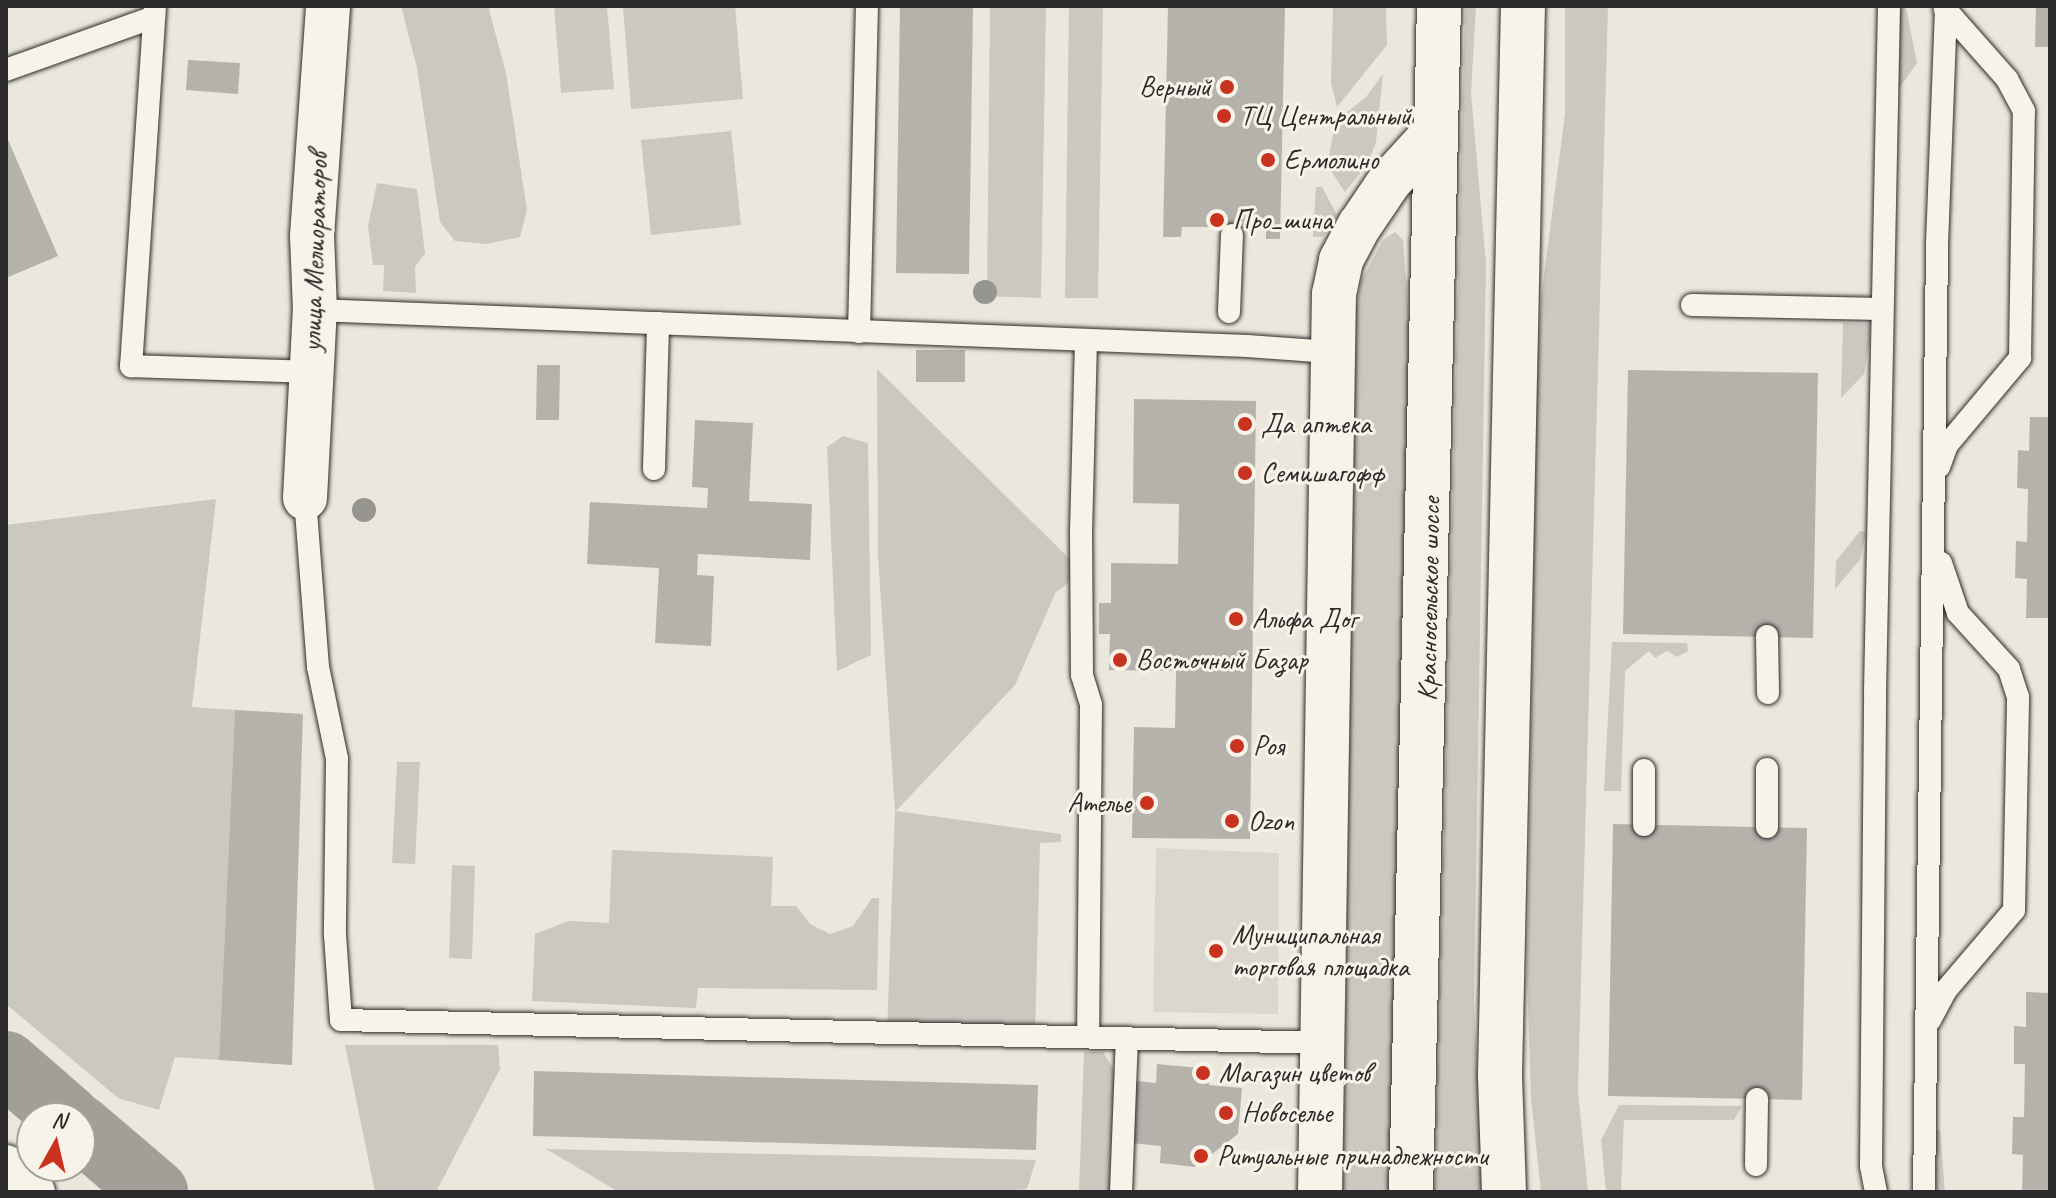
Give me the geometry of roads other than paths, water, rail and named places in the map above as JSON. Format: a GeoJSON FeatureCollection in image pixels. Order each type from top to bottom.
{"type":"FeatureCollection","features":[{"type":"Feature","properties":{"kind":"main road","name":"улица Мелиораторов"},"geometry":{"type":"LineString","coordinates":[[305,498],[315,310],[312,236],[328,6]]}},
{"type":"Feature","properties":{"kind":"main road","name":"Красносельское шоссе"},"geometry":{"type":"LineString","coordinates":[[1411,1192],[1434,384],[1433,134],[1439,6]]}},
{"type":"Feature","properties":{"kind":"main road"},"geometry":{"type":"LineString","coordinates":[[1504,1192],[1500,1075],[1523,6]]}},
{"type":"Feature","properties":{"kind":"main road"},"geometry":{"type":"LineString","coordinates":[[1320,1192],[1334,294],[1341,260],[1389,182],[1433,134]]}},
{"type":"Feature","properties":{"kind":"main road"},"geometry":{"type":"LineString","coordinates":[[6,1167],[33,1192]]}},
{"type":"Feature","properties":{"kind":"lane"},"geometry":{"type":"LineString","coordinates":[[859,332],[867,6]]}},
{"type":"Feature","properties":{"kind":"lane"},"geometry":{"type":"LineString","coordinates":[[1876,1192],[1871,1166],[1881,309],[1889,6]]}},
{"type":"Feature","properties":{"kind":"lane"},"geometry":{"type":"LineString","coordinates":[[1924,1192],[1945,8]]}},
{"type":"Feature","properties":{"kind":"lane"},"geometry":{"type":"LineString","coordinates":[[1936,476],[1947,445],[2020,358],[2024,111],[2007,79],[1945,8]]}},
{"type":"Feature","properties":{"kind":"lane"},"geometry":{"type":"LineString","coordinates":[[6,70],[154,12],[131,366],[311,372]]}},
{"type":"Feature","properties":{"kind":"lane"},"geometry":{"type":"LineString","coordinates":[[1229,312],[1232,235]]}},
{"type":"Feature","properties":{"kind":"lane"},"geometry":{"type":"LineString","coordinates":[[1692,305],[1881,309]]}},
{"type":"Feature","properties":{"kind":"lane"},"geometry":{"type":"LineString","coordinates":[[315,310],[1303,350],[1333,357]]}},
{"type":"Feature","properties":{"kind":"lane"},"geometry":{"type":"LineString","coordinates":[[654,469],[658,323]]}},
{"type":"Feature","properties":{"kind":"lane"},"geometry":{"type":"LineString","coordinates":[[1086,341],[1081,532],[1082,675],[1091,705],[1088,1037]]}},
{"type":"Feature","properties":{"kind":"lane"},"geometry":{"type":"LineString","coordinates":[[305,498],[318,667],[337,759],[335,935],[341,1020],[1324,1043]]}},
{"type":"Feature","properties":{"kind":"lane"},"geometry":{"type":"LineString","coordinates":[[1928,1024],[1946,990],[2014,910],[2018,697],[2009,669],[1958,613],[1936,549]]}},
{"type":"Feature","properties":{"kind":"lane"},"geometry":{"type":"LineString","coordinates":[[1767,636],[1768,693]]}},
{"type":"Feature","properties":{"kind":"lane"},"geometry":{"type":"LineString","coordinates":[[1767,769],[1767,827]]}},
{"type":"Feature","properties":{"kind":"lane"},"geometry":{"type":"LineString","coordinates":[[1644,770],[1644,825]]}},
{"type":"Feature","properties":{"kind":"lane"},"geometry":{"type":"LineString","coordinates":[[1121,1192],[1127,1039]]}},
{"type":"Feature","properties":{"kind":"lane"},"geometry":{"type":"LineString","coordinates":[[1756,1165],[1757,1099]]}},
{"type":"Feature","properties":{"kind":"waterway"},"geometry":{"type":"LineString","coordinates":[[6,1064],[50,1102]]}},
{"type":"Feature","properties":{"kind":"waterway"},"geometry":{"type":"LineString","coordinates":[[96,1142],[155,1192]]}},
{"type":"Feature","properties":{"kind":"place","name":"Верный"},"geometry":{"type":"Point","coordinates":[1227,87]}},
{"type":"Feature","properties":{"kind":"place","name":"ТЦ Центральный"},"geometry":{"type":"Point","coordinates":[1224,116]}},
{"type":"Feature","properties":{"kind":"place","name":"Ермолино"},"geometry":{"type":"Point","coordinates":[1268,160]}},
{"type":"Feature","properties":{"kind":"place","name":"Про_шина"},"geometry":{"type":"Point","coordinates":[1217,220]}},
{"type":"Feature","properties":{"kind":"place","name":"Да аптека"},"geometry":{"type":"Point","coordinates":[1245,424]}},
{"type":"Feature","properties":{"kind":"place","name":"Семишагофф"},"geometry":{"type":"Point","coordinates":[1245,473]}},
{"type":"Feature","properties":{"kind":"place","name":"Альфа Дог"},"geometry":{"type":"Point","coordinates":[1236,619]}},
{"type":"Feature","properties":{"kind":"place","name":"Восточный Базар"},"geometry":{"type":"Point","coordinates":[1120,660]}},
{"type":"Feature","properties":{"kind":"place","name":"Роя"},"geometry":{"type":"Point","coordinates":[1237,746]}},
{"type":"Feature","properties":{"kind":"place","name":"Ателье"},"geometry":{"type":"Point","coordinates":[1147,803]}},
{"type":"Feature","properties":{"kind":"place","name":"Ozon"},"geometry":{"type":"Point","coordinates":[1232,821]}},
{"type":"Feature","properties":{"kind":"place","name":"Муниципальная торговая площадка"},"geometry":{"type":"Point","coordinates":[1216,951]}},
{"type":"Feature","properties":{"kind":"place","name":"Магазин цветов"},"geometry":{"type":"Point","coordinates":[1203,1073]}},
{"type":"Feature","properties":{"kind":"place","name":"Новоселье"},"geometry":{"type":"Point","coordinates":[1226,1113]}},
{"type":"Feature","properties":{"kind":"place","name":"Ритуальные принадлежности"},"geometry":{"type":"Point","coordinates":[1201,1156]}}]}
